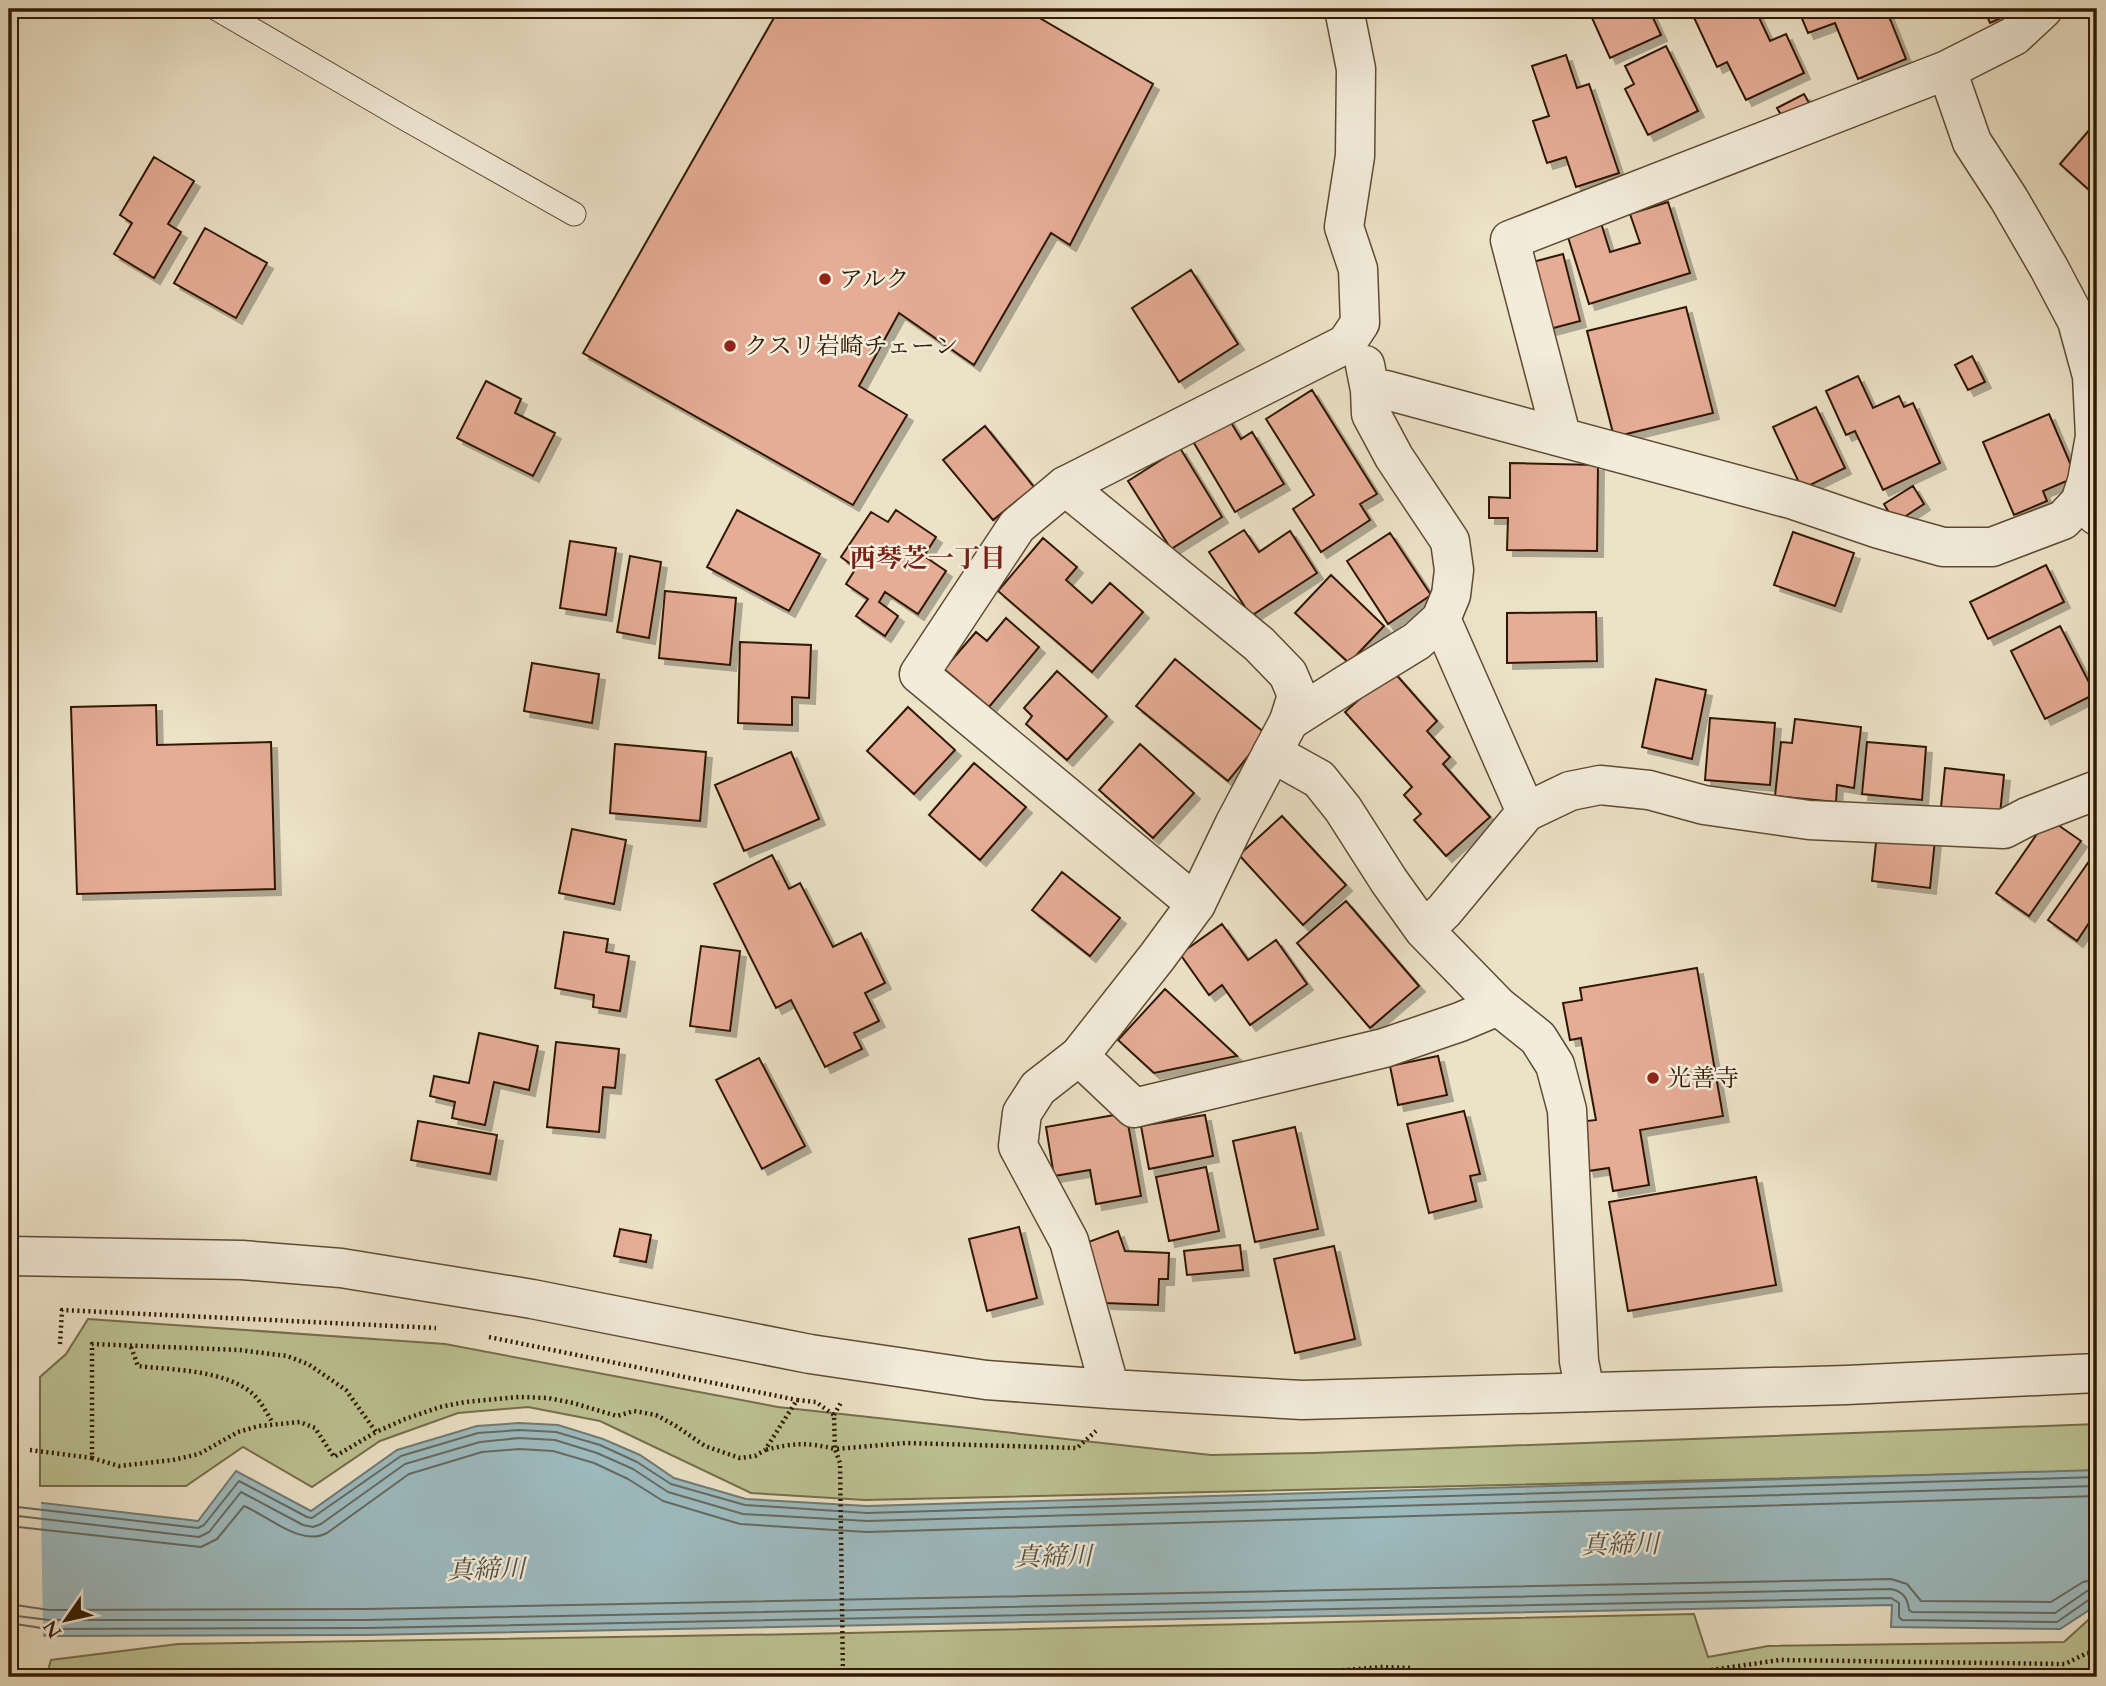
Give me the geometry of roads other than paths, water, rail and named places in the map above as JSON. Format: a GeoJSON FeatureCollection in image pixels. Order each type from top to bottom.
{"type":"FeatureCollection","features":[{"type":"Feature","properties":{"kind":"street"},"geometry":{"type":"LineString","coordinates":[[1196,904],[919,674],[1017,526],[1065,486],[1346,344],[1360,323],[1358,269],[1344,227],[1355,156],[1356,69],[1344,9]]}},
{"type":"Feature","properties":{"kind":"street"},"geometry":{"type":"LineString","coordinates":[[1560,435],[1510,240],[1947,70],[2014,36],[2043,9]]}},
{"type":"Feature","properties":{"kind":"street"},"geometry":{"type":"LineString","coordinates":[[1370,390],[1386,390],[1560,435],[1794,500],[1942,547],[1993,547],[2089,509],[2087,481],[2095,436],[2092,376],[2077,321],[2036,245],[1972,142],[1947,70]]}},
{"type":"Feature","properties":{"kind":"street"},"geometry":{"type":"LineString","coordinates":[[1281,737],[1347,684],[1417,641],[1441,620],[1451,595],[1454,569],[1450,541],[1388,446],[1371,414],[1365,362],[1346,344]]}},
{"type":"Feature","properties":{"kind":"street"},"geometry":{"type":"LineString","coordinates":[[1065,486],[1259,644],[1288,674],[1297,695],[1281,737],[1196,904],[1079,1056],[1038,1088],[1022,1113],[1018,1146],[1069,1241],[1110,1389]]}},
{"type":"Feature","properties":{"kind":"street"},"geometry":{"type":"LineString","coordinates":[[1441,620],[1526,812]]}},
{"type":"Feature","properties":{"kind":"street"},"geometry":{"type":"LineString","coordinates":[[1281,737],[1343,809],[1424,930],[1498,1006],[1538,1038],[1555,1065],[1567,1110],[1579,1361],[1585,1392]]}},
{"type":"Feature","properties":{"kind":"street"},"geometry":{"type":"LineString","coordinates":[[1424,930],[1444,911],[1526,812],[1570,790],[1601,785],[1649,790],[1704,805],[1809,820],[2004,829],[2027,817],[2097,790]]}},
{"type":"Feature","properties":{"kind":"street"},"geometry":{"type":"LineString","coordinates":[[1079,1056],[1134,1108],[1384,1048],[1498,1006]]}},
{"type":"Feature","properties":{"kind":"street"},"geometry":{"type":"LineString","coordinates":[[9,1256],[242,1260],[341,1268],[532,1299],[810,1354],[986,1380],[1302,1400],[1847,1385],[2097,1373]]}},
{"type":"Feature","properties":{"kind":"lane"},"geometry":{"type":"LineString","coordinates":[[217,9],[574,214]]}},
{"type":"Feature","properties":{"kind":"water","name":"真締川"},"geometry":{"type":"Polygon","coordinates":[[[519,1423],[558,1425],[603,1439],[640,1455],[674,1478],[746,1499],[867,1506],[2097,1470],[2097,1605],[2060,1629],[1891,1627],[1892,1605],[366,1635],[47,1636],[9,1630],[9,1499],[198,1521],[236,1471],[311,1511],[397,1450],[477,1426],[519,1423]]]}},
{"type":"Feature","properties":{"kind":"place","name":"アルク"},"geometry":{"type":"Point","coordinates":[825,279]}},
{"type":"Feature","properties":{"kind":"place","name":"クスリ岩崎チェーン"},"geometry":{"type":"Point","coordinates":[730,346]}},
{"type":"Feature","properties":{"kind":"place","name":"光善寺"},"geometry":{"type":"Point","coordinates":[1653,1078]}},
{"type":"Feature","properties":{"kind":"district","name":"西琴芝一丁目"},"geometry":{"type":"Point","coordinates":[928,558]}}]}
